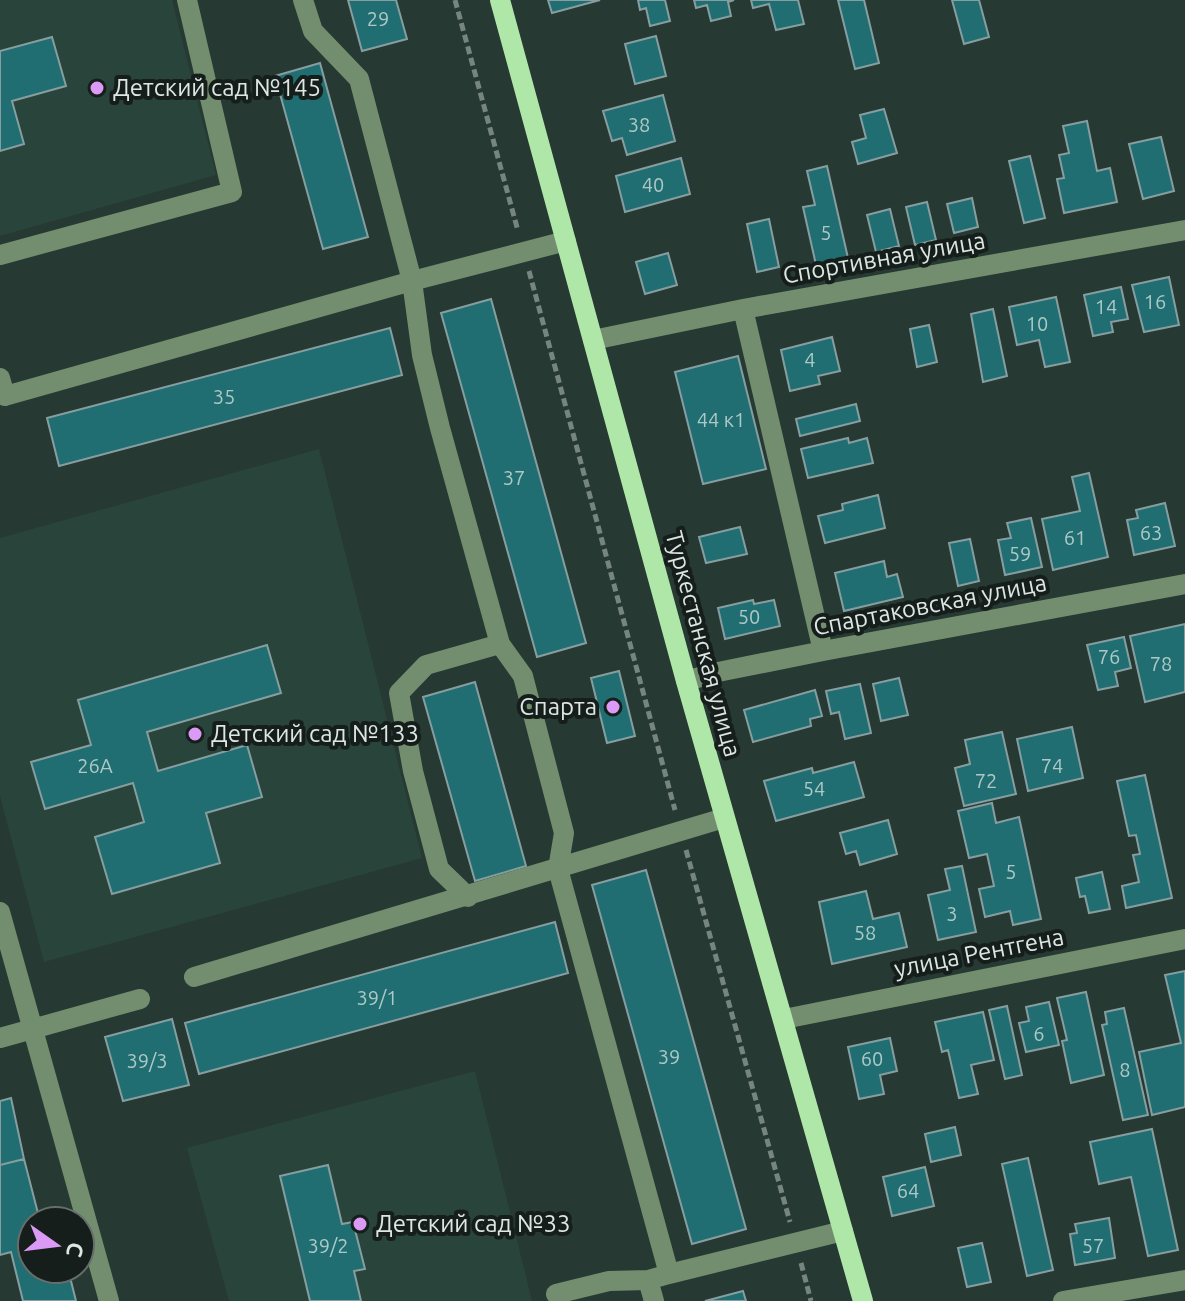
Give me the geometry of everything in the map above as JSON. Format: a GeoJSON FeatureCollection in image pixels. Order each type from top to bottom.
{"type":"FeatureCollection","features":[{"type":"Feature","properties":{"kind":"main road","name":"Туркестанская улица"},"geometry":{"type":"LineString","coordinates":[[500,0],[724,818],[863,1301]]}},
{"type":"Feature","properties":{"kind":"street"},"geometry":{"type":"LineString","coordinates":[[0,255],[232,192],[187,0]]}},
{"type":"Feature","properties":{"kind":"street"},"geometry":{"type":"LineString","coordinates":[[303,0],[313,31],[359,79],[412,281],[422,355],[500,644],[523,676],[564,833],[558,869],[669,1274]]}},
{"type":"Feature","properties":{"kind":"street","name":"Спортивная улица"},"geometry":{"type":"LineString","coordinates":[[593,340],[743,309],[1185,230]]}},
{"type":"Feature","properties":{"kind":"street"},"geometry":{"type":"LineString","coordinates":[[0,378],[5,396],[412,281],[566,241]]}},
{"type":"Feature","properties":{"kind":"street"},"geometry":{"type":"LineString","coordinates":[[743,309],[823,651]]}},
{"type":"Feature","properties":{"kind":"street","name":"Спартаковская улица"},"geometry":{"type":"LineString","coordinates":[[686,681],[823,651],[1185,584]]}},
{"type":"Feature","properties":{"kind":"street"},"geometry":{"type":"LineString","coordinates":[[468,897],[439,869],[413,771],[399,693],[426,665],[500,644]]}},
{"type":"Feature","properties":{"kind":"street"},"geometry":{"type":"LineString","coordinates":[[194,977],[724,818]]}},
{"type":"Feature","properties":{"kind":"street"},"geometry":{"type":"LineString","coordinates":[[0,912],[109,1301]]}},
{"type":"Feature","properties":{"kind":"street","name":"улица Рентгена"},"geometry":{"type":"LineString","coordinates":[[784,1019],[1185,939]]}},
{"type":"Feature","properties":{"kind":"street"},"geometry":{"type":"LineString","coordinates":[[0,1038],[140,999]]}},
{"type":"Feature","properties":{"kind":"street"},"geometry":{"type":"LineString","coordinates":[[556,1294],[609,1281],[648,1280],[843,1231]]}},
{"type":"Feature","properties":{"kind":"street"},"geometry":{"type":"LineString","coordinates":[[648,1280],[654,1301]]}},
{"type":"Feature","properties":{"kind":"street"},"geometry":{"type":"LineString","coordinates":[[1063,1301],[1185,1280]]}},
{"type":"Feature","properties":{"kind":"path"},"geometry":{"type":"LineString","coordinates":[[455,0],[811,1301]]}},
{"type":"Feature","properties":{"kind":"shaded area","name":"Детский сад №145"},"geometry":{"type":"Polygon","coordinates":[[[0,0],[172,0],[216,175],[0,236],[0,0]]]}},
{"type":"Feature","properties":{"kind":"shaded area","name":"Детский сад №133"},"geometry":{"type":"Polygon","coordinates":[[[319,449],[422,858],[44,962],[0,796],[0,538],[319,449]]]}},
{"type":"Feature","properties":{"kind":"shaded area","name":"Детский сад №33"},"geometry":{"type":"Polygon","coordinates":[[[475,1071],[532,1301],[229,1301],[187,1148],[475,1071]]]}},
{"type":"Feature","properties":{"kind":"building"},"geometry":{"type":"Polygon","coordinates":[[[348,0],[396,0],[407,39],[362,51],[348,0]]]}},
{"type":"Feature","properties":{"kind":"building"},"geometry":{"type":"Polygon","coordinates":[[[548,0],[600,0],[552,13],[548,0]]]}},
{"type":"Feature","properties":{"kind":"building"},"geometry":{"type":"Polygon","coordinates":[[[638,0],[665,0],[670,21],[650,26],[646,8],[640,10],[638,0]]]}},
{"type":"Feature","properties":{"kind":"building"},"geometry":{"type":"Polygon","coordinates":[[[694,0],[734,0],[728,2],[731,16],[711,21],[707,5],[696,8],[694,0]]]}},
{"type":"Feature","properties":{"kind":"building"},"geometry":{"type":"Polygon","coordinates":[[[751,0],[798,0],[804,24],[776,30],[769,4],[753,8],[751,0]]]}},
{"type":"Feature","properties":{"kind":"building"},"geometry":{"type":"Polygon","coordinates":[[[838,0],[864,0],[879,63],[855,69],[838,0]]]}},
{"type":"Feature","properties":{"kind":"building"},"geometry":{"type":"Polygon","coordinates":[[[952,0],[979,0],[989,37],[964,44],[952,0]]]}},
{"type":"Feature","properties":{"kind":"building"},"geometry":{"type":"Polygon","coordinates":[[[656,36],[666,76],[635,84],[625,44],[656,36]]]}},
{"type":"Feature","properties":{"kind":"building"},"geometry":{"type":"Polygon","coordinates":[[[52,37],[66,86],[12,101],[24,144],[0,151],[0,51],[52,37]]]}},
{"type":"Feature","properties":{"kind":"building"},"geometry":{"type":"Polygon","coordinates":[[[320,63],[368,237],[323,249],[275,76],[320,63]]]}},
{"type":"Feature","properties":{"kind":"building"},"geometry":{"type":"Polygon","coordinates":[[[663,95],[675,141],[627,155],[622,138],[612,141],[603,111],[663,95]]]}},
{"type":"Feature","properties":{"kind":"building"},"geometry":{"type":"Polygon","coordinates":[[[884,109],[897,153],[858,164],[852,142],[866,138],[860,115],[884,109]]]}},
{"type":"Feature","properties":{"kind":"building"},"geometry":{"type":"Polygon","coordinates":[[[1087,121],[1097,171],[1110,168],[1117,202],[1064,213],[1057,179],[1064,178],[1059,155],[1069,153],[1063,126],[1087,121]]]}},
{"type":"Feature","properties":{"kind":"building"},"geometry":{"type":"Polygon","coordinates":[[[1161,137],[1174,191],[1143,199],[1129,144],[1161,137]]]}},
{"type":"Feature","properties":{"kind":"building"},"geometry":{"type":"Polygon","coordinates":[[[1030,156],[1045,218],[1024,223],[1009,161],[1030,156]]]}},
{"type":"Feature","properties":{"kind":"building"},"geometry":{"type":"Polygon","coordinates":[[[681,158],[690,194],[625,212],[616,176],[681,158]]]}},
{"type":"Feature","properties":{"kind":"building"},"geometry":{"type":"Polygon","coordinates":[[[827,166],[848,258],[816,265],[803,207],[815,205],[807,171],[827,166]]]}},
{"type":"Feature","properties":{"kind":"building"},"geometry":{"type":"Polygon","coordinates":[[[972,198],[978,227],[954,233],[947,204],[972,198]]]}},
{"type":"Feature","properties":{"kind":"building"},"geometry":{"type":"Polygon","coordinates":[[[927,202],[936,240],[915,245],[906,207],[927,202]]]}},
{"type":"Feature","properties":{"kind":"building"},"geometry":{"type":"Polygon","coordinates":[[[890,209],[899,246],[876,252],[867,215],[890,209]]]}},
{"type":"Feature","properties":{"kind":"building"},"geometry":{"type":"Polygon","coordinates":[[[769,219],[779,267],[757,272],[747,224],[769,219]]]}},
{"type":"Feature","properties":{"kind":"building"},"geometry":{"type":"Polygon","coordinates":[[[668,253],[677,285],[645,294],[636,262],[668,253]]]}},
{"type":"Feature","properties":{"kind":"building"},"geometry":{"type":"Polygon","coordinates":[[[1169,277],[1179,325],[1144,332],[1132,285],[1169,277]]]}},
{"type":"Feature","properties":{"kind":"building"},"geometry":{"type":"Polygon","coordinates":[[[1121,287],[1128,319],[1111,322],[1113,332],[1093,336],[1084,295],[1121,287]]]}},
{"type":"Feature","properties":{"kind":"building"},"geometry":{"type":"Polygon","coordinates":[[[1056,297],[1070,362],[1045,367],[1039,340],[1017,345],[1009,307],[1056,297]]]}},
{"type":"Feature","properties":{"kind":"building"},"geometry":{"type":"Polygon","coordinates":[[[491,299],[586,643],[537,657],[441,313],[491,299]]]}},
{"type":"Feature","properties":{"kind":"building"},"geometry":{"type":"Polygon","coordinates":[[[993,309],[1007,376],[983,382],[971,314],[993,309]]]}},
{"type":"Feature","properties":{"kind":"building"},"geometry":{"type":"Polygon","coordinates":[[[929,325],[937,362],[917,367],[910,329],[929,325]]]}},
{"type":"Feature","properties":{"kind":"building"},"geometry":{"type":"Polygon","coordinates":[[[390,328],[402,375],[59,466],[47,418],[390,328]]]}},
{"type":"Feature","properties":{"kind":"building"},"geometry":{"type":"Polygon","coordinates":[[[832,337],[840,371],[818,376],[820,384],[790,391],[781,350],[832,337]]]}},
{"type":"Feature","properties":{"kind":"building"},"geometry":{"type":"Polygon","coordinates":[[[738,356],[766,469],[703,484],[675,372],[738,356]]]}},
{"type":"Feature","properties":{"kind":"building"},"geometry":{"type":"Polygon","coordinates":[[[856,404],[860,421],[800,436],[796,419],[856,404]]]}},
{"type":"Feature","properties":{"kind":"building"},"geometry":{"type":"Polygon","coordinates":[[[848,438],[849,443],[867,438],[873,463],[808,478],[801,449],[848,438]]]}},
{"type":"Feature","properties":{"kind":"building"},"geometry":{"type":"Polygon","coordinates":[[[1089,473],[1108,557],[1053,570],[1042,519],[1080,511],[1072,477],[1089,473]]]}},
{"type":"Feature","properties":{"kind":"building"},"geometry":{"type":"Polygon","coordinates":[[[878,495],[885,528],[825,543],[818,516],[843,510],[842,504],[878,495]]]}},
{"type":"Feature","properties":{"kind":"building"},"geometry":{"type":"Polygon","coordinates":[[[1165,503],[1175,546],[1134,555],[1127,520],[1138,518],[1136,510],[1165,503]]]}},
{"type":"Feature","properties":{"kind":"building"},"geometry":{"type":"Polygon","coordinates":[[[1031,518],[1042,567],[1005,575],[998,540],[1011,538],[1007,523],[1031,518]]]}},
{"type":"Feature","properties":{"kind":"building"},"geometry":{"type":"Polygon","coordinates":[[[740,527],[747,554],[706,563],[699,537],[740,527]]]}},
{"type":"Feature","properties":{"kind":"building"},"geometry":{"type":"Polygon","coordinates":[[[970,539],[979,581],[958,586],[949,543],[970,539]]]}},
{"type":"Feature","properties":{"kind":"building"},"geometry":{"type":"Polygon","coordinates":[[[884,561],[887,577],[897,574],[903,597],[844,611],[835,573],[884,561]]]}},
{"type":"Feature","properties":{"kind":"building"},"geometry":{"type":"Polygon","coordinates":[[[753,600],[754,604],[774,600],[780,626],[725,639],[718,608],[753,600]]]}},
{"type":"Feature","properties":{"kind":"building"},"geometry":{"type":"Polygon","coordinates":[[[1185,624],[1185,692],[1145,702],[1130,636],[1185,624]]]}},
{"type":"Feature","properties":{"kind":"building"},"geometry":{"type":"Polygon","coordinates":[[[1124,637],[1131,668],[1115,672],[1118,686],[1098,690],[1087,645],[1124,637]]]}},
{"type":"Feature","properties":{"kind":"building"},"geometry":{"type":"Polygon","coordinates":[[[267,645],[281,693],[147,732],[158,771],[247,745],[262,797],[206,813],[220,863],[112,894],[95,837],[144,822],[133,783],[45,809],[31,762],[91,745],[78,700],[267,645]]]}},
{"type":"Feature","properties":{"kind":"building","name":"Спарта"},"geometry":{"type":"Polygon","coordinates":[[[619,671],[635,736],[607,743],[591,678],[619,671]]]}},
{"type":"Feature","properties":{"kind":"building"},"geometry":{"type":"Polygon","coordinates":[[[899,678],[908,715],[881,721],[873,684],[899,678]]]}},
{"type":"Feature","properties":{"kind":"building"},"geometry":{"type":"Polygon","coordinates":[[[475,682],[526,866],[475,881],[423,697],[475,682]]]}},
{"type":"Feature","properties":{"kind":"building"},"geometry":{"type":"Polygon","coordinates":[[[860,684],[871,733],[845,739],[839,712],[831,714],[826,691],[860,684]]]}},
{"type":"Feature","properties":{"kind":"building"},"geometry":{"type":"Polygon","coordinates":[[[815,690],[822,716],[810,719],[811,726],[753,742],[744,710],[815,690]]]}},
{"type":"Feature","properties":{"kind":"building"},"geometry":{"type":"Polygon","coordinates":[[[1072,727],[1083,778],[1028,791],[1017,739],[1072,727]]]}},
{"type":"Feature","properties":{"kind":"building"},"geometry":{"type":"Polygon","coordinates":[[[1002,732],[1016,794],[964,806],[955,768],[970,764],[965,740],[1002,732]]]}},
{"type":"Feature","properties":{"kind":"building"},"geometry":{"type":"Polygon","coordinates":[[[854,762],[864,797],[776,821],[764,781],[812,768],[813,773],[854,762]]]}},
{"type":"Feature","properties":{"kind":"building"},"geometry":{"type":"Polygon","coordinates":[[[1145,775],[1172,898],[1126,908],[1122,886],[1139,882],[1133,855],[1140,854],[1136,835],[1129,836],[1117,781],[1145,775]]]}},
{"type":"Feature","properties":{"kind":"building"},"geometry":{"type":"Polygon","coordinates":[[[992,803],[996,823],[1019,817],[1041,919],[1013,925],[1010,911],[985,917],[979,889],[994,886],[987,854],[969,858],[958,811],[992,803]]]}},
{"type":"Feature","properties":{"kind":"building"},"geometry":{"type":"Polygon","coordinates":[[[888,820],[897,854],[860,865],[856,851],[846,854],[840,833],[888,820]]]}},
{"type":"Feature","properties":{"kind":"building"},"geometry":{"type":"Polygon","coordinates":[[[962,866],[976,932],[938,940],[928,895],[950,890],[945,869],[962,866]]]}},
{"type":"Feature","properties":{"kind":"building"},"geometry":{"type":"Polygon","coordinates":[[[646,870],[746,1229],[692,1244],[592,885],[646,870]]]}},
{"type":"Feature","properties":{"kind":"building"},"geometry":{"type":"Polygon","coordinates":[[[1102,872],[1110,909],[1089,913],[1085,896],[1080,897],[1076,878],[1102,872]]]}},
{"type":"Feature","properties":{"kind":"building"},"geometry":{"type":"Polygon","coordinates":[[[866,891],[873,919],[899,913],[907,947],[832,964],[819,902],[866,891]]]}},
{"type":"Feature","properties":{"kind":"building"},"geometry":{"type":"Polygon","coordinates":[[[555,922],[568,973],[199,1074],[185,1023],[555,922]]]}},
{"type":"Feature","properties":{"kind":"building"},"geometry":{"type":"Polygon","coordinates":[[[1185,971],[1185,1107],[1152,1115],[1139,1052],[1181,1043],[1165,975],[1185,971]]]}},
{"type":"Feature","properties":{"kind":"building"},"geometry":{"type":"Polygon","coordinates":[[[1086,992],[1104,1075],[1071,1083],[1062,1041],[1067,1040],[1057,998],[1086,992]]]}},
{"type":"Feature","properties":{"kind":"building"},"geometry":{"type":"Polygon","coordinates":[[[1049,1002],[1059,1045],[1026,1052],[1019,1023],[1029,1021],[1026,1007],[1049,1002]]]}},
{"type":"Feature","properties":{"kind":"building"},"geometry":{"type":"Polygon","coordinates":[[[1007,1006],[1022,1075],[1005,1079],[989,1010],[1007,1006]]]}},
{"type":"Feature","properties":{"kind":"building"},"geometry":{"type":"Polygon","coordinates":[[[1124,1008],[1148,1115],[1123,1120],[1102,1025],[1107,1024],[1105,1012],[1124,1008]]]}},
{"type":"Feature","properties":{"kind":"building"},"geometry":{"type":"Polygon","coordinates":[[[983,1012],[994,1060],[971,1065],[978,1094],[959,1098],[948,1050],[942,1052],[935,1022],[983,1012]]]}},
{"type":"Feature","properties":{"kind":"building"},"geometry":{"type":"Polygon","coordinates":[[[172,1019],[189,1085],[123,1101],[105,1037],[172,1019]]]}},
{"type":"Feature","properties":{"kind":"building"},"geometry":{"type":"Polygon","coordinates":[[[890,1038],[897,1071],[880,1075],[884,1094],[859,1099],[848,1047],[890,1038]]]}},
{"type":"Feature","properties":{"kind":"building"},"geometry":{"type":"Polygon","coordinates":[[[11,1098],[24,1159],[0,1165],[0,1101],[11,1098]]]}},
{"type":"Feature","properties":{"kind":"building"},"geometry":{"type":"Polygon","coordinates":[[[955,1127],[961,1155],[931,1162],[925,1134],[955,1127]]]}},
{"type":"Feature","properties":{"kind":"building"},"geometry":{"type":"Polygon","coordinates":[[[1152,1129],[1178,1250],[1148,1256],[1131,1177],[1099,1184],[1090,1142],[1152,1129]]]}},
{"type":"Feature","properties":{"kind":"building"},"geometry":{"type":"Polygon","coordinates":[[[1028,1158],[1053,1270],[1027,1276],[1002,1164],[1028,1158]]]}},
{"type":"Feature","properties":{"kind":"building"},"geometry":{"type":"Polygon","coordinates":[[[24,1159],[36,1205],[16,1205],[16,1272],[11,1252],[0,1255],[0,1165],[24,1159]]]}},
{"type":"Feature","properties":{"kind":"building"},"geometry":{"type":"Polygon","coordinates":[[[328,1165],[342,1224],[353,1222],[365,1269],[354,1271],[361,1301],[310,1301],[280,1176],[328,1165]]]}},
{"type":"Feature","properties":{"kind":"building"},"geometry":{"type":"Polygon","coordinates":[[[925,1167],[934,1206],[892,1216],[883,1177],[925,1167]]]}},
{"type":"Feature","properties":{"kind":"building"},"geometry":{"type":"Polygon","coordinates":[[[1109,1218],[1115,1258],[1075,1265],[1070,1234],[1077,1233],[1075,1224],[1109,1218]]]}},
{"type":"Feature","properties":{"kind":"building"},"geometry":{"type":"Polygon","coordinates":[[[982,1243],[991,1282],[967,1287],[958,1248],[982,1243]]]}},
{"type":"Feature","properties":{"kind":"building"},"geometry":{"type":"Polygon","coordinates":[[[19,1285],[72,1285],[76,1301],[23,1301],[19,1285]]]}},
{"type":"Feature","properties":{"kind":"building"},"geometry":{"type":"Polygon","coordinates":[[[743,1291],[746,1301],[705,1301],[743,1291]]]}},
{"type":"Feature","properties":{"kind":"place","name":"Детский сад №145"},"geometry":{"type":"Point","coordinates":[97,88]}},
{"type":"Feature","properties":{"kind":"place","name":"Спарта"},"geometry":{"type":"Point","coordinates":[613,707]}},
{"type":"Feature","properties":{"kind":"place","name":"Детский сад №133"},"geometry":{"type":"Point","coordinates":[195,734]}},
{"type":"Feature","properties":{"kind":"place","name":"Детский сад №33"},"geometry":{"type":"Point","coordinates":[360,1224]}}]}
